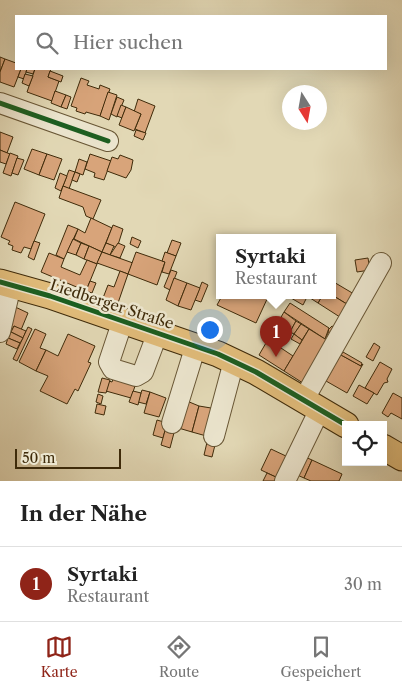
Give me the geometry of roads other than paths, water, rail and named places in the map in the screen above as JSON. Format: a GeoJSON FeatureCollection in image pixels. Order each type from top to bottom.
{"type":"FeatureCollection","features":[{"type":"Feature","properties":{"kind":"main road","name":"Liedberger Straße"},"geometry":{"type":"LineString","coordinates":[[5,283],[193,344],[234,361],[342,423]]}},
{"type":"Feature","properties":{"kind":"main road"},"geometry":{"type":"LineString","coordinates":[[387,449],[402,458]]}},
{"type":"Feature","properties":{"kind":"street"},"geometry":{"type":"LineString","coordinates":[[0,103],[108,141]]}},
{"type":"Feature","properties":{"kind":"street"},"geometry":{"type":"LineString","coordinates":[[285,481],[312,404],[381,263]]}},
{"type":"Feature","properties":{"kind":"street"},"geometry":{"type":"LineString","coordinates":[[0,332],[5,283]]}},
{"type":"Feature","properties":{"kind":"street"},"geometry":{"type":"LineString","coordinates":[[123,320],[109,362],[113,369],[136,376],[143,372],[158,332]]}},
{"type":"Feature","properties":{"kind":"street"},"geometry":{"type":"LineString","coordinates":[[168,420],[173,387],[193,344]]}},
{"type":"Feature","properties":{"kind":"street"},"geometry":{"type":"LineString","coordinates":[[214,436],[234,361]]}},
{"type":"Feature","properties":{"kind":"place","name":"Syrtaki"},"geometry":{"type":"Point","coordinates":[276,357]}}]}
